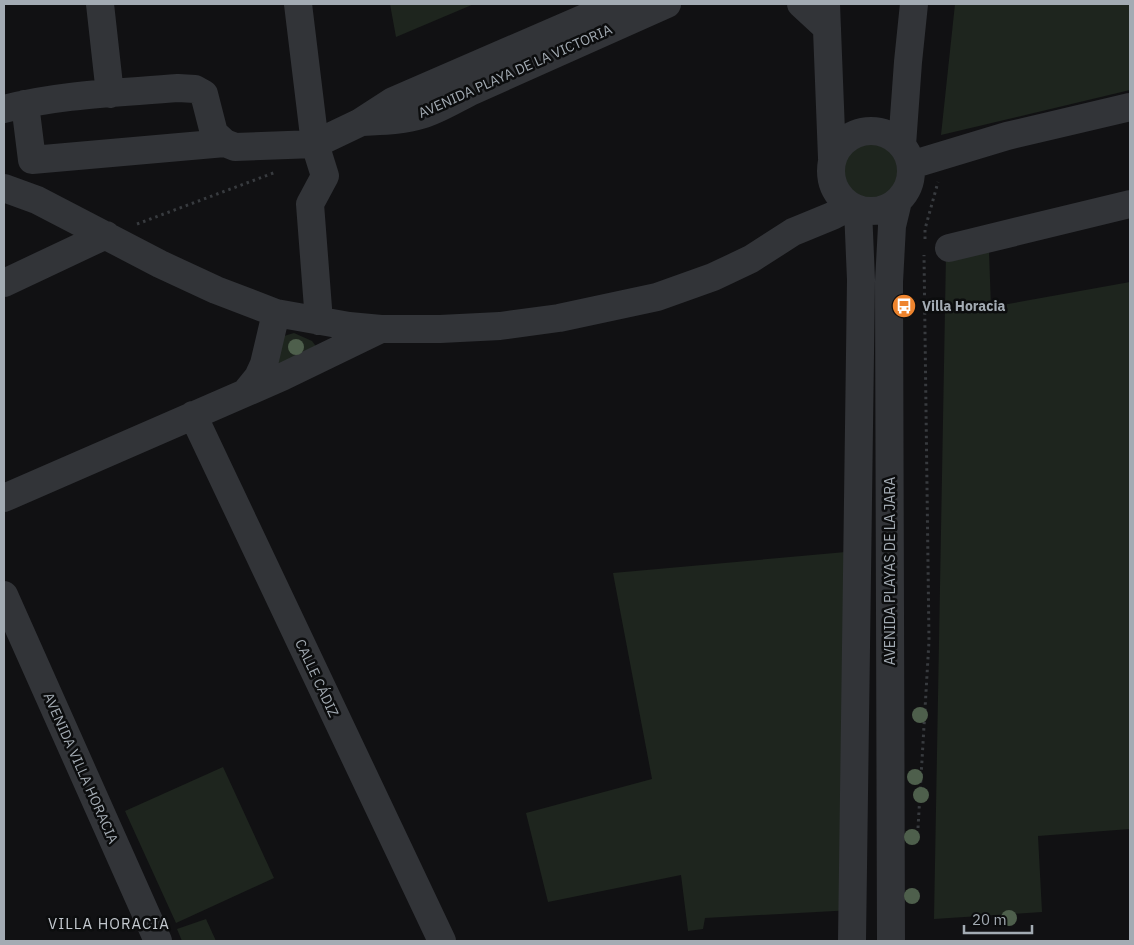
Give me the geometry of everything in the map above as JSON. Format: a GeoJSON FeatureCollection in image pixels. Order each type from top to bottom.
{"type":"FeatureCollection","features":[{"type":"Feature","properties":{"kind":"street"},"geometry":{"type":"LineString","coordinates":[[100,4],[110,94]]}},
{"type":"Feature","properties":{"kind":"street"},"geometry":{"type":"LineString","coordinates":[[298,4],[315,144],[325,176],[310,204],[318,321]]}},
{"type":"Feature","properties":{"kind":"street","name":"AVENIDA PLAYA DE LA VICTORIA"},"geometry":{"type":"LineString","coordinates":[[315,144],[359,123],[393,101],[617,4]]}},
{"type":"Feature","properties":{"kind":"street","name":"AVENIDA PLAYA DE LA VICTORIA"},"geometry":{"type":"LineString","coordinates":[[359,123],[404,119],[421,115],[667,4]]}},
{"type":"Feature","properties":{"kind":"street"},"geometry":{"type":"LineString","coordinates":[[801,4],[826,16],[832,170],[836,192],[854,208],[868,212],[890,207],[898,201],[906,191],[916,156],[908,62],[914,4]]}},
{"type":"Feature","properties":{"kind":"street"},"geometry":{"type":"LineString","coordinates":[[225,143],[32,160],[14,106],[110,94],[178,88],[194,89],[204,94],[214,133],[225,143],[236,147],[315,144]]}},
{"type":"Feature","properties":{"kind":"street"},"geometry":{"type":"LineString","coordinates":[[916,156],[1130,107]]}},
{"type":"Feature","properties":{"kind":"street"},"geometry":{"type":"LineString","coordinates":[[793,232],[832,170],[838,147],[847,138],[858,132],[870,130],[882,132],[893,137],[916,156]]}},
{"type":"Feature","properties":{"kind":"street"},"geometry":{"type":"LineString","coordinates":[[4,188],[37,200],[160,264],[216,290],[276,313],[318,321],[381,329],[440,330],[500,326],[559,318],[657,297],[713,278],[751,259],[793,232],[854,208]]}},
{"type":"Feature","properties":{"kind":"street","name":"AVENIDA PLAYAS DE LA JARA"},"geometry":{"type":"LineString","coordinates":[[891,941],[889,282],[892,226],[898,201]]}},
{"type":"Feature","properties":{"kind":"street"},"geometry":{"type":"LineString","coordinates":[[936,250],[1130,204]]}},
{"type":"Feature","properties":{"kind":"street"},"geometry":{"type":"LineString","coordinates":[[852,941],[861,280],[854,208]]}},
{"type":"Feature","properties":{"kind":"street"},"geometry":{"type":"LineString","coordinates":[[4,283],[106,235]]}},
{"type":"Feature","properties":{"kind":"street"},"geometry":{"type":"LineString","coordinates":[[245,392],[258,377],[264,364],[276,313]]}},
{"type":"Feature","properties":{"kind":"street"},"geometry":{"type":"LineString","coordinates":[[4,498],[282,377],[381,329]]}},
{"type":"Feature","properties":{"kind":"street","name":"CALLE CÁDIZ"},"geometry":{"type":"LineString","coordinates":[[192,415],[442,941]]}},
{"type":"Feature","properties":{"kind":"street","name":"AVENIDA VILLA HORACIA"},"geometry":{"type":"LineString","coordinates":[[4,596],[158,941]]}},
{"type":"Feature","properties":{"kind":"path"},"geometry":{"type":"LineString","coordinates":[[916,156],[938,185],[925,229],[936,250],[929,641],[917,834]]}},
{"type":"Feature","properties":{"kind":"path"},"geometry":{"type":"LineString","coordinates":[[106,235],[278,171]]}},
{"type":"Feature","properties":{"kind":"shaded area"},"geometry":{"type":"Polygon","coordinates":[[[390,4],[474,4],[396,37],[390,4]]]}},
{"type":"Feature","properties":{"kind":"shaded area"},"geometry":{"type":"Polygon","coordinates":[[[955,4],[1130,4],[1130,90],[941,135],[955,4]]]}},
{"type":"Feature","properties":{"kind":"shaded area"},"geometry":{"type":"Polygon","coordinates":[[[870,144],[881,146],[894,157],[899,173],[897,184],[886,197],[870,202],[859,200],[846,189],[841,173],[843,162],[854,149],[870,144]]]}},
{"type":"Feature","properties":{"kind":"shaded area"},"geometry":{"type":"Polygon","coordinates":[[[989,252],[991,307],[1130,282],[1130,829],[1038,836],[1042,912],[934,919],[946,254],[989,252]]]}},
{"type":"Feature","properties":{"kind":"shaded area"},"geometry":{"type":"Polygon","coordinates":[[[294,333],[312,341],[318,349],[270,371],[284,336],[294,333]]]}},
{"type":"Feature","properties":{"kind":"shaded area"},"geometry":{"type":"Polygon","coordinates":[[[857,551],[853,910],[705,918],[703,929],[688,931],[681,875],[548,902],[526,813],[652,779],[613,573],[857,551]]]}},
{"type":"Feature","properties":{"kind":"shaded area"},"geometry":{"type":"Polygon","coordinates":[[[223,767],[274,878],[176,923],[125,811],[223,767]]]}},
{"type":"Feature","properties":{"kind":"shaded area"},"geometry":{"type":"Polygon","coordinates":[[[206,919],[216,941],[182,941],[177,929],[206,919]]]}},
{"type":"Feature","properties":{"kind":"place","name":"Villa Horacia"},"geometry":{"type":"Point","coordinates":[904,306]}},
{"type":"Feature","properties":{"kind":"district","name":"VILLA HORACIA"},"geometry":{"type":"Point","coordinates":[109,923]}}]}
